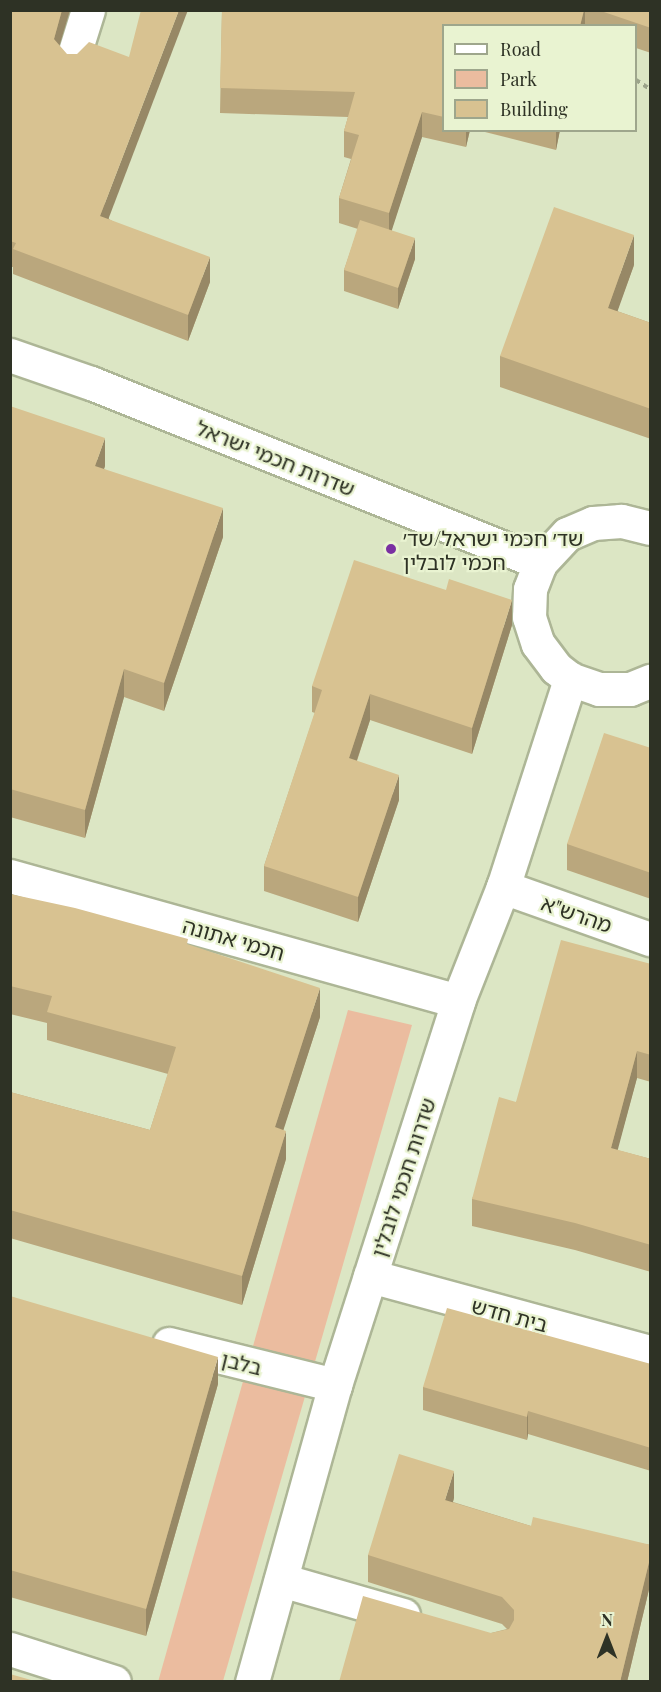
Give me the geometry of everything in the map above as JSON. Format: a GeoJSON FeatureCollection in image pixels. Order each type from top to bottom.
{"type":"FeatureCollection","features":[{"type":"Feature","properties":{"kind":"street"},"geometry":{"type":"LineString","coordinates":[[72,61],[88,10]]}},
{"type":"Feature","properties":{"kind":"street","name":"שדרות חכמי ישראל"},"geometry":{"type":"LineString","coordinates":[[10,355],[91,383],[540,563]]}},
{"type":"Feature","properties":{"kind":"street"},"geometry":{"type":"LineString","coordinates":[[651,528],[621,521],[593,523],[567,534],[540,563],[530,589],[529,617],[538,644],[555,668],[570,679],[599,689],[630,689],[651,681]]}},
{"type":"Feature","properties":{"kind":"street","name":"שדרות חכמי לובלין"},"geometry":{"type":"LineString","coordinates":[[252,1682],[335,1384],[458,1001],[503,887],[570,679]]}},
{"type":"Feature","properties":{"kind":"street","name":"חכמי אתונה"},"geometry":{"type":"LineString","coordinates":[[10,876],[458,1001]]}},
{"type":"Feature","properties":{"kind":"street","name":"מהרש\"א"},"geometry":{"type":"LineString","coordinates":[[503,887],[651,939]]}},
{"type":"Feature","properties":{"kind":"street","name":"בית חדש"},"geometry":{"type":"LineString","coordinates":[[370,1276],[651,1352]]}},
{"type":"Feature","properties":{"kind":"street","name":"בלבן"},"geometry":{"type":"LineString","coordinates":[[142,1338],[335,1384]]}},
{"type":"Feature","properties":{"kind":"street"},"geometry":{"type":"LineString","coordinates":[[280,1580],[428,1623]]}},
{"type":"Feature","properties":{"kind":"street"},"geometry":{"type":"LineString","coordinates":[[10,1649],[114,1682]]}},
{"type":"Feature","properties":{"kind":"path"},"geometry":{"type":"LineString","coordinates":[[637,82],[651,89]]}},
{"type":"Feature","properties":{"kind":"green space"},"geometry":{"type":"Polygon","coordinates":[[[348,1010],[412,1025],[223,1681],[158,1682],[348,1010]]]}},
{"type":"Feature","properties":{"kind":"building"},"geometry":{"type":"Polygon","coordinates":[[[10,10],[62,10],[54,39],[67,54],[77,54],[89,42],[129,57],[141,10],[179,10],[100,216],[210,257],[188,315],[13,249],[16,243],[10,241],[10,10]]]}},
{"type":"Feature","properties":{"kind":"building"},"geometry":{"type":"Polygon","coordinates":[[[222,10],[584,10],[580,24],[442,24],[442,117],[422,112],[389,213],[339,198],[359,135],[344,131],[355,92],[220,88],[222,10]]]}},
{"type":"Feature","properties":{"kind":"building"},"geometry":{"type":"Polygon","coordinates":[[[598,10],[651,10],[651,28],[598,10]]]}},
{"type":"Feature","properties":{"kind":"building"},"geometry":{"type":"Polygon","coordinates":[[[554,207],[634,235],[608,308],[651,323],[651,409],[500,356],[554,207]]]}},
{"type":"Feature","properties":{"kind":"building"},"geometry":{"type":"Polygon","coordinates":[[[360,220],[415,238],[398,288],[344,270],[360,220]]]}},
{"type":"Feature","properties":{"kind":"building"},"geometry":{"type":"Polygon","coordinates":[[[10,406],[105,438],[95,466],[223,508],[164,683],[124,669],[85,810],[10,789],[10,406]]]}},
{"type":"Feature","properties":{"kind":"building"},"geometry":{"type":"Polygon","coordinates":[[[354,560],[446,590],[449,579],[512,600],[472,728],[370,694],[349,758],[399,775],[358,897],[264,866],[322,690],[312,686],[354,560]]]}},
{"type":"Feature","properties":{"kind":"building"},"geometry":{"type":"Polygon","coordinates":[[[604,733],[651,748],[651,873],[567,844],[604,733]]]}},
{"type":"Feature","properties":{"kind":"building"},"geometry":{"type":"Polygon","coordinates":[[[10,894],[75,908],[188,939],[187,944],[320,988],[275,1127],[286,1131],[242,1276],[10,1210],[10,1092],[150,1130],[176,1047],[47,1012],[52,996],[10,986],[10,894]]]}},
{"type":"Feature","properties":{"kind":"building"},"geometry":{"type":"Polygon","coordinates":[[[561,940],[651,964],[651,1055],[637,1051],[611,1148],[651,1159],[651,1245],[575,1223],[472,1199],[499,1097],[516,1102],[561,940]]]}},
{"type":"Feature","properties":{"kind":"building"},"geometry":{"type":"Polygon","coordinates":[[[10,1296],[218,1357],[146,1609],[10,1570],[10,1296]]]}},
{"type":"Feature","properties":{"kind":"building"},"geometry":{"type":"Polygon","coordinates":[[[447,1308],[651,1364],[651,1448],[528,1411],[527,1417],[423,1387],[447,1308]]]}},
{"type":"Feature","properties":{"kind":"building"},"geometry":{"type":"Polygon","coordinates":[[[399,1454],[454,1471],[445,1500],[531,1526],[533,1517],[651,1545],[651,1554],[620,1682],[339,1682],[363,1596],[491,1633],[509,1629],[514,1620],[514,1610],[502,1597],[368,1555],[399,1454]]]}},
{"type":"Feature","properties":{"kind":"building"},"geometry":{"type":"Polygon","coordinates":[[[10,1674],[38,1682],[10,1682],[10,1674]]]}},
{"type":"Feature","properties":{"kind":"place","name":"שד׳ חכמי ישראל/שד׳ חכמי לובלין"},"geometry":{"type":"Point","coordinates":[391,549]}}]}
